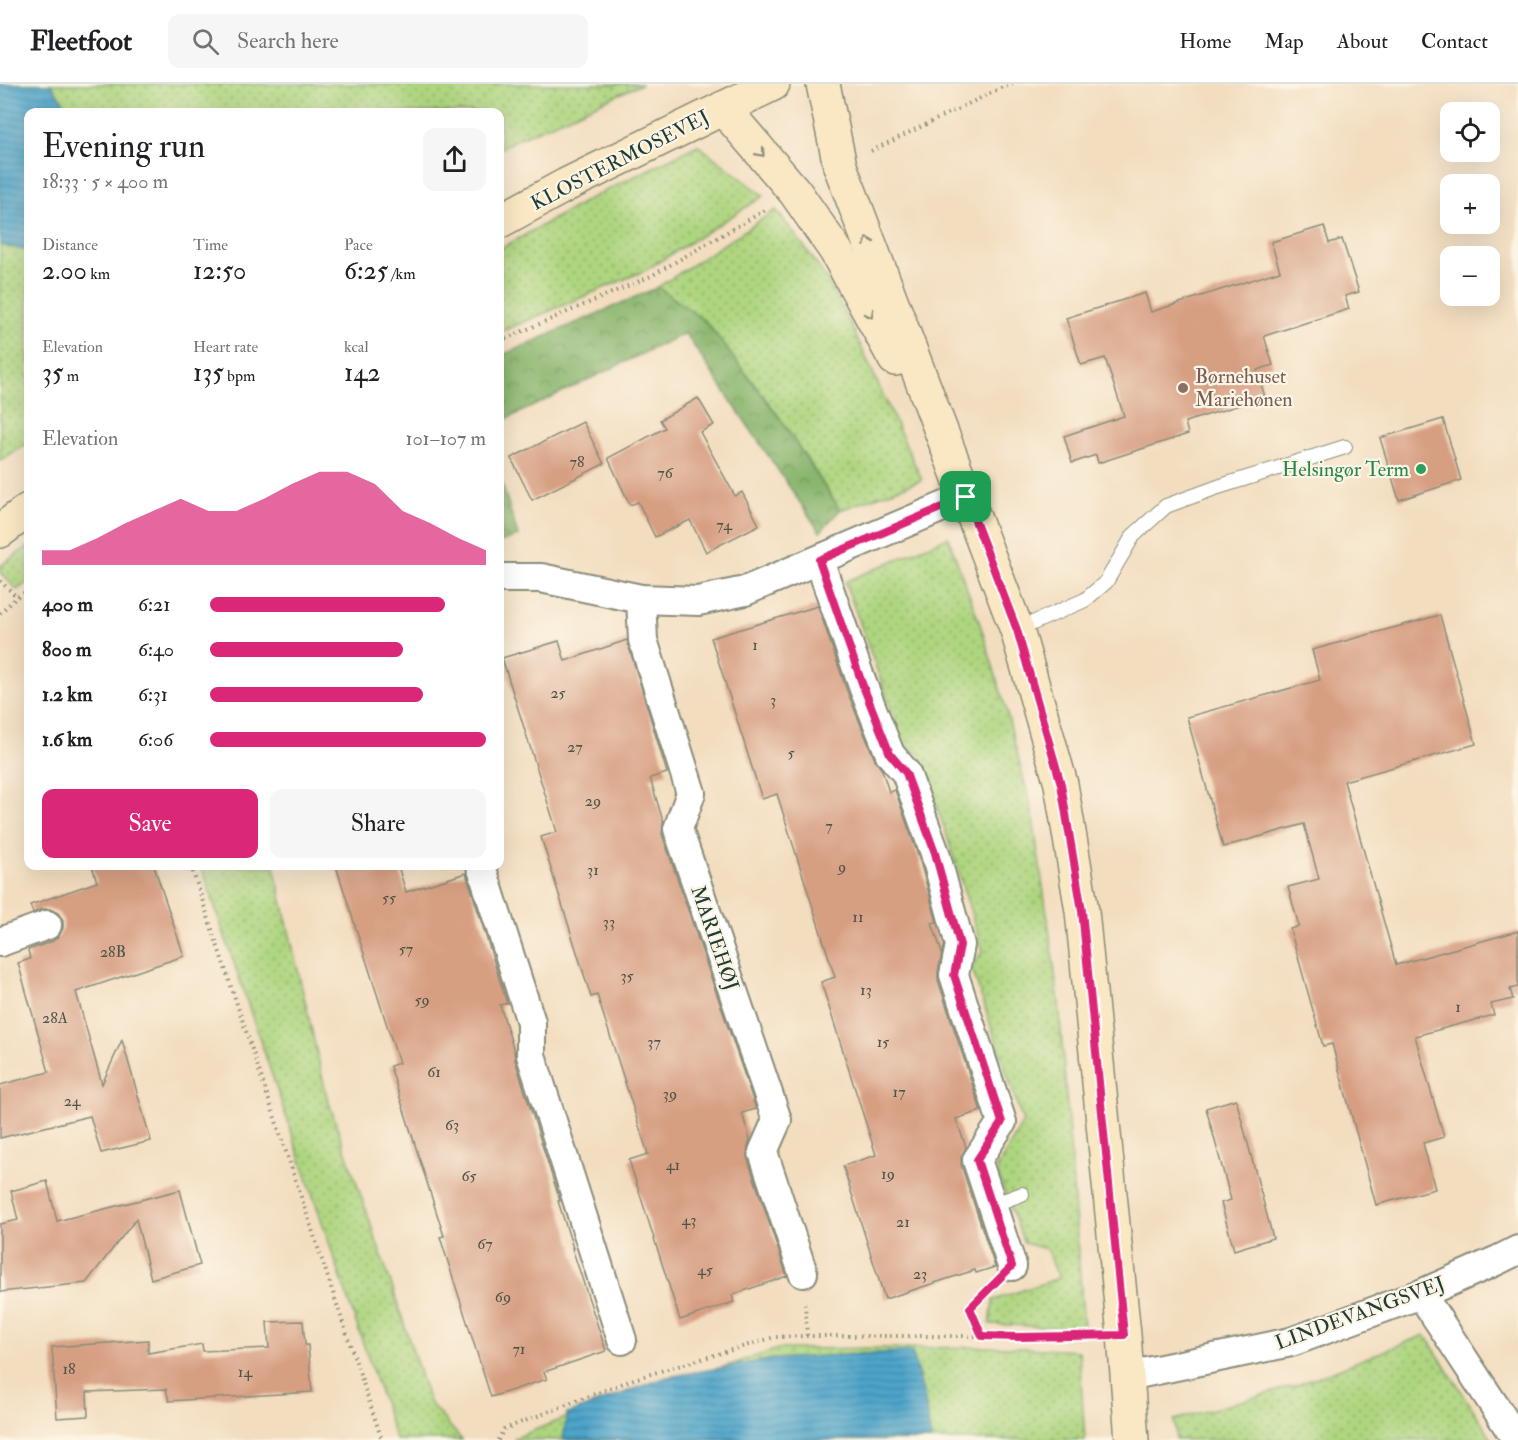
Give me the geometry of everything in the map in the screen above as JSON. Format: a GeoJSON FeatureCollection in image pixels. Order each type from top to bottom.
{"type":"FeatureCollection","features":[{"type":"Feature","properties":{"kind":"street","name":"KLOSTERMOSEVEJ"},"geometry":{"type":"LineString","coordinates":[[504,219],[566,185],[773,84]]}},
{"type":"Feature","properties":{"kind":"street"},"geometry":{"type":"LineString","coordinates":[[824,84],[840,166],[1017,630],[1061,784],[1082,911],[1128,1376],[1132,1440]]}},
{"type":"Feature","properties":{"kind":"street"},"geometry":{"type":"LineString","coordinates":[[723,108],[795,192],[836,251],[901,369],[926,394]]}},
{"type":"Feature","properties":{"kind":"street"},"geometry":{"type":"LineString","coordinates":[[504,578],[541,578],[641,599],[698,601],[745,591],[966,497]]}},
{"type":"Feature","properties":{"kind":"street"},"geometry":{"type":"LineString","coordinates":[[0,531],[24,513]]}},
{"type":"Feature","properties":{"kind":"street"},"geometry":{"type":"LineString","coordinates":[[819,560],[863,686],[890,754],[906,773],[910,783],[935,853],[957,933],[960,945],[954,975],[1002,1122],[977,1160],[1012,1266]]}},
{"type":"Feature","properties":{"kind":"street","name":"MARIEHØJ"},"geometry":{"type":"LineString","coordinates":[[641,599],[643,640],[691,793],[678,829],[777,1120],[763,1152],[803,1273]]}},
{"type":"Feature","properties":{"kind":"street"},"geometry":{"type":"LineString","coordinates":[[482,870],[531,1022],[531,1055],[622,1340]]}},
{"type":"Feature","properties":{"kind":"street"},"geometry":{"type":"LineString","coordinates":[[0,942],[47,925]]}},
{"type":"Feature","properties":{"kind":"street","name":"LINDEVANGSVEJ"},"geometry":{"type":"LineString","coordinates":[[1128,1376],[1291,1342],[1421,1294],[1518,1250]]}},
{"type":"Feature","properties":{"kind":"street"},"geometry":{"type":"LineString","coordinates":[[1421,1294],[1517,1440]]}},
{"type":"Feature","properties":{"kind":"lane"},"geometry":{"type":"LineString","coordinates":[[1017,630],[1085,600],[1106,582],[1133,536],[1166,506],[1345,447]]}},
{"type":"Feature","properties":{"kind":"lane"},"geometry":{"type":"LineString","coordinates":[[992,1205],[1022,1194]]}},
{"type":"Feature","properties":{"kind":"path"},"geometry":{"type":"LineString","coordinates":[[840,166],[1013,84]]}},
{"type":"Feature","properties":{"kind":"path"},"geometry":{"type":"LineString","coordinates":[[504,339],[651,276],[795,192]]}},
{"type":"Feature","properties":{"kind":"path"},"geometry":{"type":"LineString","coordinates":[[0,581],[17,597]]}},
{"type":"Feature","properties":{"kind":"path"},"geometry":{"type":"LineString","coordinates":[[0,613],[24,593]]}},
{"type":"Feature","properties":{"kind":"path"},"geometry":{"type":"LineString","coordinates":[[192,870],[382,1440]]}},
{"type":"Feature","properties":{"kind":"path"},"geometry":{"type":"LineString","coordinates":[[982,1336],[970,1308],[1012,1266]]}},
{"type":"Feature","properties":{"kind":"path"},"geometry":{"type":"LineString","coordinates":[[498,1440],[504,1429],[634,1379],[775,1337],[1124,1335]]}},
{"type":"Feature","properties":{"kind":"green space"},"geometry":{"type":"Polygon","coordinates":[[[0,84],[642,84],[504,146],[504,108],[24,108],[24,446],[0,461],[0,84]]]}},
{"type":"Feature","properties":{"kind":"green space"},"geometry":{"type":"Polygon","coordinates":[[[698,145],[764,196],[646,270],[504,330],[504,247],[589,199],[698,145]]]}},
{"type":"Feature","properties":{"kind":"green space"},"geometry":{"type":"Polygon","coordinates":[[[776,210],[828,281],[852,327],[922,480],[840,510],[777,414],[706,322],[658,287],[776,210]]]}},
{"type":"Feature","properties":{"kind":"green space"},"geometry":{"type":"Polygon","coordinates":[[[658,287],[706,322],[777,414],[840,510],[820,532],[685,333],[504,420],[504,354],[658,287]]]}},
{"type":"Feature","properties":{"kind":"green space"},"geometry":{"type":"Polygon","coordinates":[[[504,490],[518,536],[504,541],[504,490]]]}},
{"type":"Feature","properties":{"kind":"green space"},"geometry":{"type":"Polygon","coordinates":[[[948,537],[981,627],[1006,709],[1032,812],[1059,1003],[1084,1329],[990,1324],[993,1300],[1059,1278],[1046,1249],[1024,1243],[999,1178],[997,1168],[1023,1122],[971,966],[983,951],[918,753],[901,745],[893,714],[845,582],[948,537]]]}},
{"type":"Feature","properties":{"kind":"green space"},"geometry":{"type":"Polygon","coordinates":[[[24,550],[24,585],[17,590],[0,572],[0,566],[24,550]]]}},
{"type":"Feature","properties":{"kind":"green space"},"geometry":{"type":"Polygon","coordinates":[[[202,870],[275,870],[327,1097],[429,1402],[462,1440],[396,1440],[202,870]]]}},
{"type":"Feature","properties":{"kind":"green space"},"geometry":{"type":"Polygon","coordinates":[[[1425,1335],[1493,1440],[1176,1440],[1174,1420],[1297,1385],[1425,1335]]]}},
{"type":"Feature","properties":{"kind":"green space"},"geometry":{"type":"Polygon","coordinates":[[[1005,1347],[1079,1351],[1085,1440],[514,1440],[557,1421],[778,1349],[1005,1347]]]}},
{"type":"Feature","properties":{"kind":"water"},"geometry":{"type":"Polygon","coordinates":[[[0,84],[51,84],[67,108],[24,108],[24,250],[0,245],[0,84]]]}},
{"type":"Feature","properties":{"kind":"water"},"geometry":{"type":"Polygon","coordinates":[[[912,1351],[924,1396],[931,1440],[563,1440],[567,1414],[667,1377],[773,1359],[912,1351]]]}},
{"type":"Feature","properties":{"kind":"building"},"geometry":{"type":"Polygon","coordinates":[[[1324,226],[1329,243],[1342,239],[1359,292],[1345,296],[1349,309],[1264,336],[1273,365],[1257,370],[1265,397],[1185,422],[1188,434],[1098,463],[1096,455],[1072,463],[1064,436],[1124,416],[1105,358],[1081,365],[1066,318],[1145,293],[1151,312],[1280,271],[1271,242],[1324,226]]]}},
{"type":"Feature","properties":{"kind":"building"},"geometry":{"type":"Polygon","coordinates":[[[698,398],[714,425],[700,432],[735,496],[742,492],[759,525],[706,552],[690,520],[655,537],[638,502],[630,505],[608,458],[665,428],[660,420],[698,398]]]}},
{"type":"Feature","properties":{"kind":"building"},"geometry":{"type":"Polygon","coordinates":[[[1443,419],[1461,480],[1399,500],[1380,438],[1443,419]]]}},
{"type":"Feature","properties":{"kind":"building"},"geometry":{"type":"Polygon","coordinates":[[[583,422],[604,464],[532,500],[511,458],[583,422]]]}},
{"type":"Feature","properties":{"kind":"building"},"geometry":{"type":"Polygon","coordinates":[[[818,606],[847,691],[875,760],[882,770],[889,792],[895,790],[919,858],[937,922],[932,923],[942,953],[938,980],[981,1111],[956,1119],[966,1147],[961,1157],[961,1165],[995,1267],[976,1273],[975,1270],[885,1299],[843,1166],[876,1155],[821,982],[835,977],[777,794],[762,799],[711,638],[818,606]]]}},
{"type":"Feature","properties":{"kind":"building"},"geometry":{"type":"Polygon","coordinates":[[[1440,615],[1476,744],[1344,781],[1396,965],[1518,931],[1518,987],[1510,989],[1513,999],[1491,1004],[1494,1015],[1415,1036],[1444,1137],[1423,1143],[1435,1189],[1376,1205],[1332,1044],[1323,1046],[1290,929],[1299,926],[1288,887],[1319,879],[1304,824],[1223,847],[1187,717],[1320,680],[1312,650],[1440,615]]]}},
{"type":"Feature","properties":{"kind":"building"},"geometry":{"type":"Polygon","coordinates":[[[627,640],[667,773],[650,778],[663,821],[662,834],[756,1109],[742,1113],[750,1140],[747,1157],[787,1276],[732,1295],[734,1302],[680,1320],[629,1160],[648,1154],[597,995],[591,997],[541,837],[557,832],[504,664],[504,657],[559,641],[565,661],[627,640]]]}},
{"type":"Feature","properties":{"kind":"building"},"geometry":{"type":"Polygon","coordinates":[[[93,870],[155,870],[184,956],[76,992],[102,1084],[122,1040],[151,1141],[101,1153],[90,1116],[0,1138],[0,1085],[49,1072],[18,963],[30,959],[28,950],[53,941],[59,936],[63,928],[63,920],[58,913],[50,909],[42,909],[33,913],[30,905],[97,882],[93,870]]]}},
{"type":"Feature","properties":{"kind":"building"},"geometry":{"type":"Polygon","coordinates":[[[337,870],[399,870],[406,892],[466,873],[507,1003],[500,1005],[515,1060],[606,1351],[544,1372],[547,1379],[491,1397],[440,1237],[444,1236],[390,1066],[399,1063],[337,870]]]}},
{"type":"Feature","properties":{"kind":"building"},"geometry":{"type":"Polygon","coordinates":[[[1236,1099],[1273,1238],[1234,1250],[1221,1203],[1231,1200],[1206,1108],[1236,1099]]]}},
{"type":"Feature","properties":{"kind":"building"},"geometry":{"type":"Polygon","coordinates":[[[47,1181],[57,1221],[180,1190],[200,1265],[151,1279],[136,1219],[86,1283],[0,1292],[0,1224],[18,1220],[11,1191],[47,1181]]]}},
{"type":"Feature","properties":{"kind":"building"},"geometry":{"type":"Polygon","coordinates":[[[303,1321],[305,1345],[308,1345],[312,1392],[169,1401],[166,1389],[87,1392],[88,1416],[57,1418],[52,1347],[148,1340],[148,1353],[202,1344],[203,1351],[269,1348],[267,1322],[303,1321]]]}},
{"type":"Feature","properties":{"kind":"place","name":"Børnehuset Mariehønen"},"geometry":{"type":"Point","coordinates":[1183,388]}},
{"type":"Feature","properties":{"kind":"place","name":"Helsingør Term"},"geometry":{"type":"Point","coordinates":[1421,469]}},
{"type":"Feature","properties":{"kind":"route"},"geometry":{"type":"LineString","coordinates":[[966,497],[1017,630],[1061,784],[1082,911],[1124,1335],[982,1336],[970,1308],[1012,1266],[977,1160],[1002,1122],[954,975],[960,945],[935,853],[906,773],[890,754],[863,686],[819,560],[966,497]]}}]}
